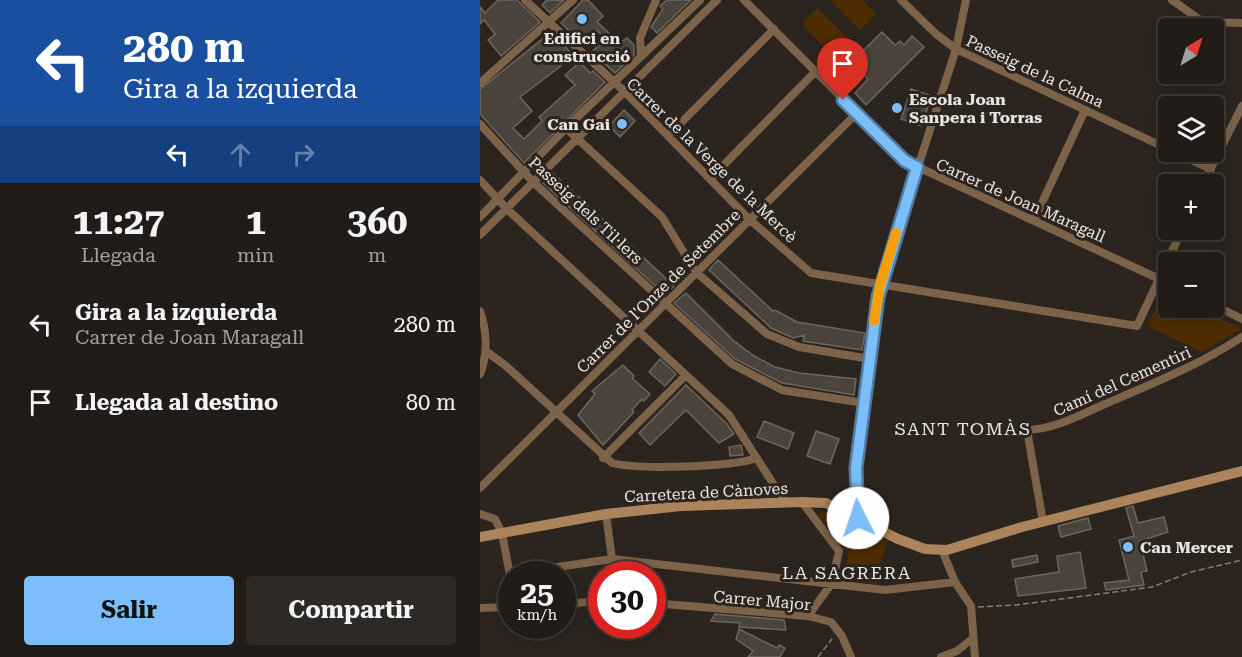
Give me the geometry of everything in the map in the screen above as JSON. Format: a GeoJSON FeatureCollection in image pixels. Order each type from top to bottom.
{"type":"FeatureCollection","features":[{"type":"Feature","properties":{"kind":"street","name":"Carrer de la Verge de la Mercè"},"geometry":{"type":"LineString","coordinates":[[525,0],[625,92],[749,219],[811,273],[1137,326],[1158,280]]}},
{"type":"Feature","properties":{"kind":"street"},"geometry":{"type":"LineString","coordinates":[[480,83],[550,23],[573,0]]}},
{"type":"Feature","properties":{"kind":"street"},"geometry":{"type":"LineString","coordinates":[[641,56],[640,38],[656,0]]}},
{"type":"Feature","properties":{"kind":"street"},"geometry":{"type":"LineString","coordinates":[[480,217],[566,128],[700,0]]}},
{"type":"Feature","properties":{"kind":"street"},"geometry":{"type":"LineString","coordinates":[[480,235],[717,0]]}},
{"type":"Feature","properties":{"kind":"street","name":"Carrer de Joan Maragall"},"geometry":{"type":"LineString","coordinates":[[744,0],[905,161],[1158,278]]}},
{"type":"Feature","properties":{"kind":"street","name":"Passeig de la Calma"},"geometry":{"type":"LineString","coordinates":[[901,0],[936,34],[956,49],[1158,144]]}},
{"type":"Feature","properties":{"kind":"street"},"geometry":{"type":"LineString","coordinates":[[858,518],[856,468],[880,285],[956,49],[966,0]]}},
{"type":"Feature","properties":{"kind":"street"},"geometry":{"type":"LineString","coordinates":[[1172,0],[1203,22],[1242,23]]}},
{"type":"Feature","properties":{"kind":"street"},"geometry":{"type":"LineString","coordinates":[[668,136],[774,29]]}},
{"type":"Feature","properties":{"kind":"street"},"geometry":{"type":"LineString","coordinates":[[710,179],[815,72]]}},
{"type":"Feature","properties":{"kind":"street"},"geometry":{"type":"LineString","coordinates":[[1208,174],[1242,106]]}},
{"type":"Feature","properties":{"kind":"street"},"geometry":{"type":"LineString","coordinates":[[1034,220],[1085,110]]}},
{"type":"Feature","properties":{"kind":"street","name":"Carrer de l'Onze de Setembre"},"geometry":{"type":"LineString","coordinates":[[480,488],[856,114]]}},
{"type":"Feature","properties":{"kind":"street","name":"Passeig dels Til·lers"},"geometry":{"type":"LineString","coordinates":[[480,123],[533,182],[732,364],[766,384],[782,390],[864,403]]}},
{"type":"Feature","properties":{"kind":"street"},"geometry":{"type":"LineString","coordinates":[[566,128],[662,217],[696,272],[767,334],[800,347],[870,359]]}},
{"type":"Feature","properties":{"kind":"street"},"geometry":{"type":"LineString","coordinates":[[1196,162],[1211,169]]}},
{"type":"Feature","properties":{"kind":"street"},"geometry":{"type":"LineString","coordinates":[[480,180],[507,209],[639,329],[729,416],[786,502]]}},
{"type":"Feature","properties":{"kind":"street"},"geometry":{"type":"LineString","coordinates":[[1224,310],[1242,319]]}},
{"type":"Feature","properties":{"kind":"street"},"geometry":{"type":"LineString","coordinates":[[480,311],[484,323],[486,351],[480,374]]}},
{"type":"Feature","properties":{"kind":"street","name":"Camí del Cementiri"},"geometry":{"type":"LineString","coordinates":[[1042,522],[1027,430],[1052,426],[1142,388],[1211,357],[1242,337]]}},
{"type":"Feature","properties":{"kind":"street"},"geometry":{"type":"LineString","coordinates":[[486,351],[603,458],[628,467],[701,464],[757,458]]}},
{"type":"Feature","properties":{"kind":"street"},"geometry":{"type":"LineString","coordinates":[[603,458],[686,375]]}},
{"type":"Feature","properties":{"kind":"street","name":"Carretera de Cànoves"},"geometry":{"type":"LineString","coordinates":[[480,537],[606,514],[681,506],[802,502],[826,503],[898,540],[925,549],[942,550],[1242,471]]}},
{"type":"Feature","properties":{"kind":"street"},"geometry":{"type":"LineString","coordinates":[[802,502],[837,544],[838,562],[832,584],[808,616]]}},
{"type":"Feature","properties":{"kind":"street"},"geometry":{"type":"LineString","coordinates":[[480,514],[495,519],[502,532],[508,561]]}},
{"type":"Feature","properties":{"kind":"street"},"geometry":{"type":"LineString","coordinates":[[606,514],[612,559]]}},
{"type":"Feature","properties":{"kind":"street"},"geometry":{"type":"LineString","coordinates":[[942,550],[955,582],[971,606],[975,624],[972,639],[975,657]]}},
{"type":"Feature","properties":{"kind":"street"},"geometry":{"type":"LineString","coordinates":[[576,564],[612,559],[885,590],[955,582]]}},
{"type":"Feature","properties":{"kind":"street","name":"Carrer Major"},"geometry":{"type":"LineString","coordinates":[[666,604],[808,616],[831,622],[838,631]]}},
{"type":"Feature","properties":{"kind":"street"},"geometry":{"type":"LineString","coordinates":[[480,608],[498,607]]}},
{"type":"Feature","properties":{"kind":"street"},"geometry":{"type":"LineString","coordinates":[[838,631],[850,656]]}},
{"type":"Feature","properties":{"kind":"street"},"geometry":{"type":"LineString","coordinates":[[941,657],[957,651],[972,639]]}},
{"type":"Feature","properties":{"kind":"path"},"geometry":{"type":"LineString","coordinates":[[971,606],[1002,607],[1152,587],[1191,572],[1242,560]]}},
{"type":"Feature","properties":{"kind":"path"},"geometry":{"type":"LineString","coordinates":[[818,657],[838,631]]}},
{"type":"Feature","properties":{"kind":"shaded area"},"geometry":{"type":"Polygon","coordinates":[[[830,0],[862,0],[876,14],[860,30],[830,0]]]}},
{"type":"Feature","properties":{"kind":"shaded area"},"geometry":{"type":"Polygon","coordinates":[[[817,8],[850,40],[833,57],[802,24],[817,8]]]}},
{"type":"Feature","properties":{"kind":"shaded area"},"geometry":{"type":"Polygon","coordinates":[[[1158,303],[1158,318],[1219,318],[1242,329],[1202,352],[1147,326],[1158,303]]]}},
{"type":"Feature","properties":{"kind":"shaded area"},"geometry":{"type":"Polygon","coordinates":[[[823,511],[888,540],[873,584],[844,578],[848,553],[818,514],[823,511]]]}},
{"type":"Feature","properties":{"kind":"building"},"geometry":{"type":"Polygon","coordinates":[[[498,0],[517,0],[540,22],[501,56],[488,40],[495,34],[484,20],[480,24],[480,7],[485,13],[498,0]]]}},
{"type":"Feature","properties":{"kind":"building"},"geometry":{"type":"Polygon","coordinates":[[[547,0],[564,0],[550,13],[542,5],[547,0]]]}},
{"type":"Feature","properties":{"kind":"building"},"geometry":{"type":"Polygon","coordinates":[[[583,0],[588,0],[603,16],[597,22],[620,43],[627,38],[634,45],[634,55],[615,73],[592,52],[605,39],[597,30],[582,43],[561,23],[583,0]]]}},
{"type":"Feature","properties":{"kind":"building"},"geometry":{"type":"Polygon","coordinates":[[[667,0],[691,0],[657,33],[651,27],[663,9],[660,6],[667,0]]]}},
{"type":"Feature","properties":{"kind":"building"},"geometry":{"type":"Polygon","coordinates":[[[551,32],[571,53],[559,64],[561,66],[520,97],[532,111],[513,128],[524,139],[542,121],[539,117],[575,85],[565,75],[580,62],[590,73],[593,71],[605,82],[524,163],[480,114],[480,89],[551,32]]]}},
{"type":"Feature","properties":{"kind":"building"},"geometry":{"type":"Polygon","coordinates":[[[882,32],[895,45],[900,41],[904,45],[912,36],[924,47],[866,105],[855,93],[868,79],[851,63],[882,32]]]}},
{"type":"Feature","properties":{"kind":"building"},"geometry":{"type":"Polygon","coordinates":[[[911,89],[932,96],[921,126],[901,119],[911,89]]]}},
{"type":"Feature","properties":{"kind":"building","name":"Can Gai"},"geometry":{"type":"Polygon","coordinates":[[[624,110],[635,121],[620,137],[609,126],[624,110]]]}},
{"type":"Feature","properties":{"kind":"building"},"geometry":{"type":"Polygon","coordinates":[[[553,173],[674,286],[665,295],[543,183],[553,173]]]}},
{"type":"Feature","properties":{"kind":"building"},"geometry":{"type":"Polygon","coordinates":[[[718,260],[773,311],[797,322],[865,333],[862,350],[803,341],[804,335],[793,338],[771,328],[709,270],[718,260]]]}},
{"type":"Feature","properties":{"kind":"building"},"geometry":{"type":"Polygon","coordinates":[[[686,293],[733,340],[754,356],[775,367],[799,373],[856,379],[854,395],[782,383],[735,359],[674,303],[686,293]]]}},
{"type":"Feature","properties":{"kind":"building"},"geometry":{"type":"Polygon","coordinates":[[[660,359],[676,374],[665,386],[649,372],[660,359]]]}},
{"type":"Feature","properties":{"kind":"building"},"geometry":{"type":"Polygon","coordinates":[[[623,365],[634,376],[632,378],[650,394],[644,401],[642,399],[632,410],[634,412],[603,445],[578,415],[595,394],[592,391],[623,365]]]}},
{"type":"Feature","properties":{"kind":"building"},"geometry":{"type":"Polygon","coordinates":[[[686,385],[727,424],[734,434],[719,443],[686,410],[650,445],[639,433],[686,385]]]}},
{"type":"Feature","properties":{"kind":"building"},"geometry":{"type":"Polygon","coordinates":[[[764,421],[794,433],[788,449],[757,437],[764,421]]]}},
{"type":"Feature","properties":{"kind":"building"},"geometry":{"type":"Polygon","coordinates":[[[816,431],[839,439],[830,464],[807,456],[816,431]]]}},
{"type":"Feature","properties":{"kind":"building"},"geometry":{"type":"Polygon","coordinates":[[[741,445],[743,455],[730,456],[729,447],[741,445]]]}},
{"type":"Feature","properties":{"kind":"building","name":"Can Mercer"},"geometry":{"type":"Polygon","coordinates":[[[1133,506],[1138,523],[1164,517],[1168,532],[1140,541],[1147,571],[1141,572],[1144,585],[1106,590],[1104,583],[1129,580],[1119,540],[1134,536],[1126,508],[1133,506]]]}},
{"type":"Feature","properties":{"kind":"building"},"geometry":{"type":"Polygon","coordinates":[[[1088,518],[1091,529],[1061,537],[1058,526],[1088,518]]]}},
{"type":"Feature","properties":{"kind":"building"},"geometry":{"type":"Polygon","coordinates":[[[1080,552],[1086,588],[1018,596],[1015,579],[1059,572],[1057,556],[1080,552]]]}},
{"type":"Feature","properties":{"kind":"building"},"geometry":{"type":"Polygon","coordinates":[[[1037,555],[1038,562],[1013,567],[1012,560],[1037,555]]]}},
{"type":"Feature","properties":{"kind":"building"},"geometry":{"type":"Polygon","coordinates":[[[715,614],[784,620],[786,630],[739,627],[740,623],[711,621],[715,614]]]}},
{"type":"Feature","properties":{"kind":"building"},"geometry":{"type":"Polygon","coordinates":[[[739,629],[777,648],[779,645],[785,648],[780,657],[748,657],[753,651],[736,639],[739,629]]]}},
{"type":"Feature","properties":{"kind":"slow traffic"},"geometry":{"type":"LineString","coordinates":[[874,321],[880,285],[896,233]]}},
{"type":"Feature","properties":{"kind":"place","name":"Edifici en construcció"},"geometry":{"type":"Point","coordinates":[582,19]}},
{"type":"Feature","properties":{"kind":"place","name":"Escola Joan Sanpera i Torras"},"geometry":{"type":"Point","coordinates":[897,108]}},
{"type":"Feature","properties":{"kind":"place","name":"Can Gai"},"geometry":{"type":"Point","coordinates":[622,124]}},
{"type":"Feature","properties":{"kind":"place","name":"Can Mercer"},"geometry":{"type":"Point","coordinates":[1128,547]}},
{"type":"Feature","properties":{"kind":"district","name":"SANT TOMÀS"},"geometry":{"type":"Point","coordinates":[963,429]}},
{"type":"Feature","properties":{"kind":"district","name":"LA SAGRERA"},"geometry":{"type":"Point","coordinates":[847,573]}},
{"type":"Feature","properties":{"kind":"route"},"geometry":{"type":"LineString","coordinates":[[843,100],[905,161],[917,167],[882,277],[878,297],[856,468],[858,518]]}}]}
